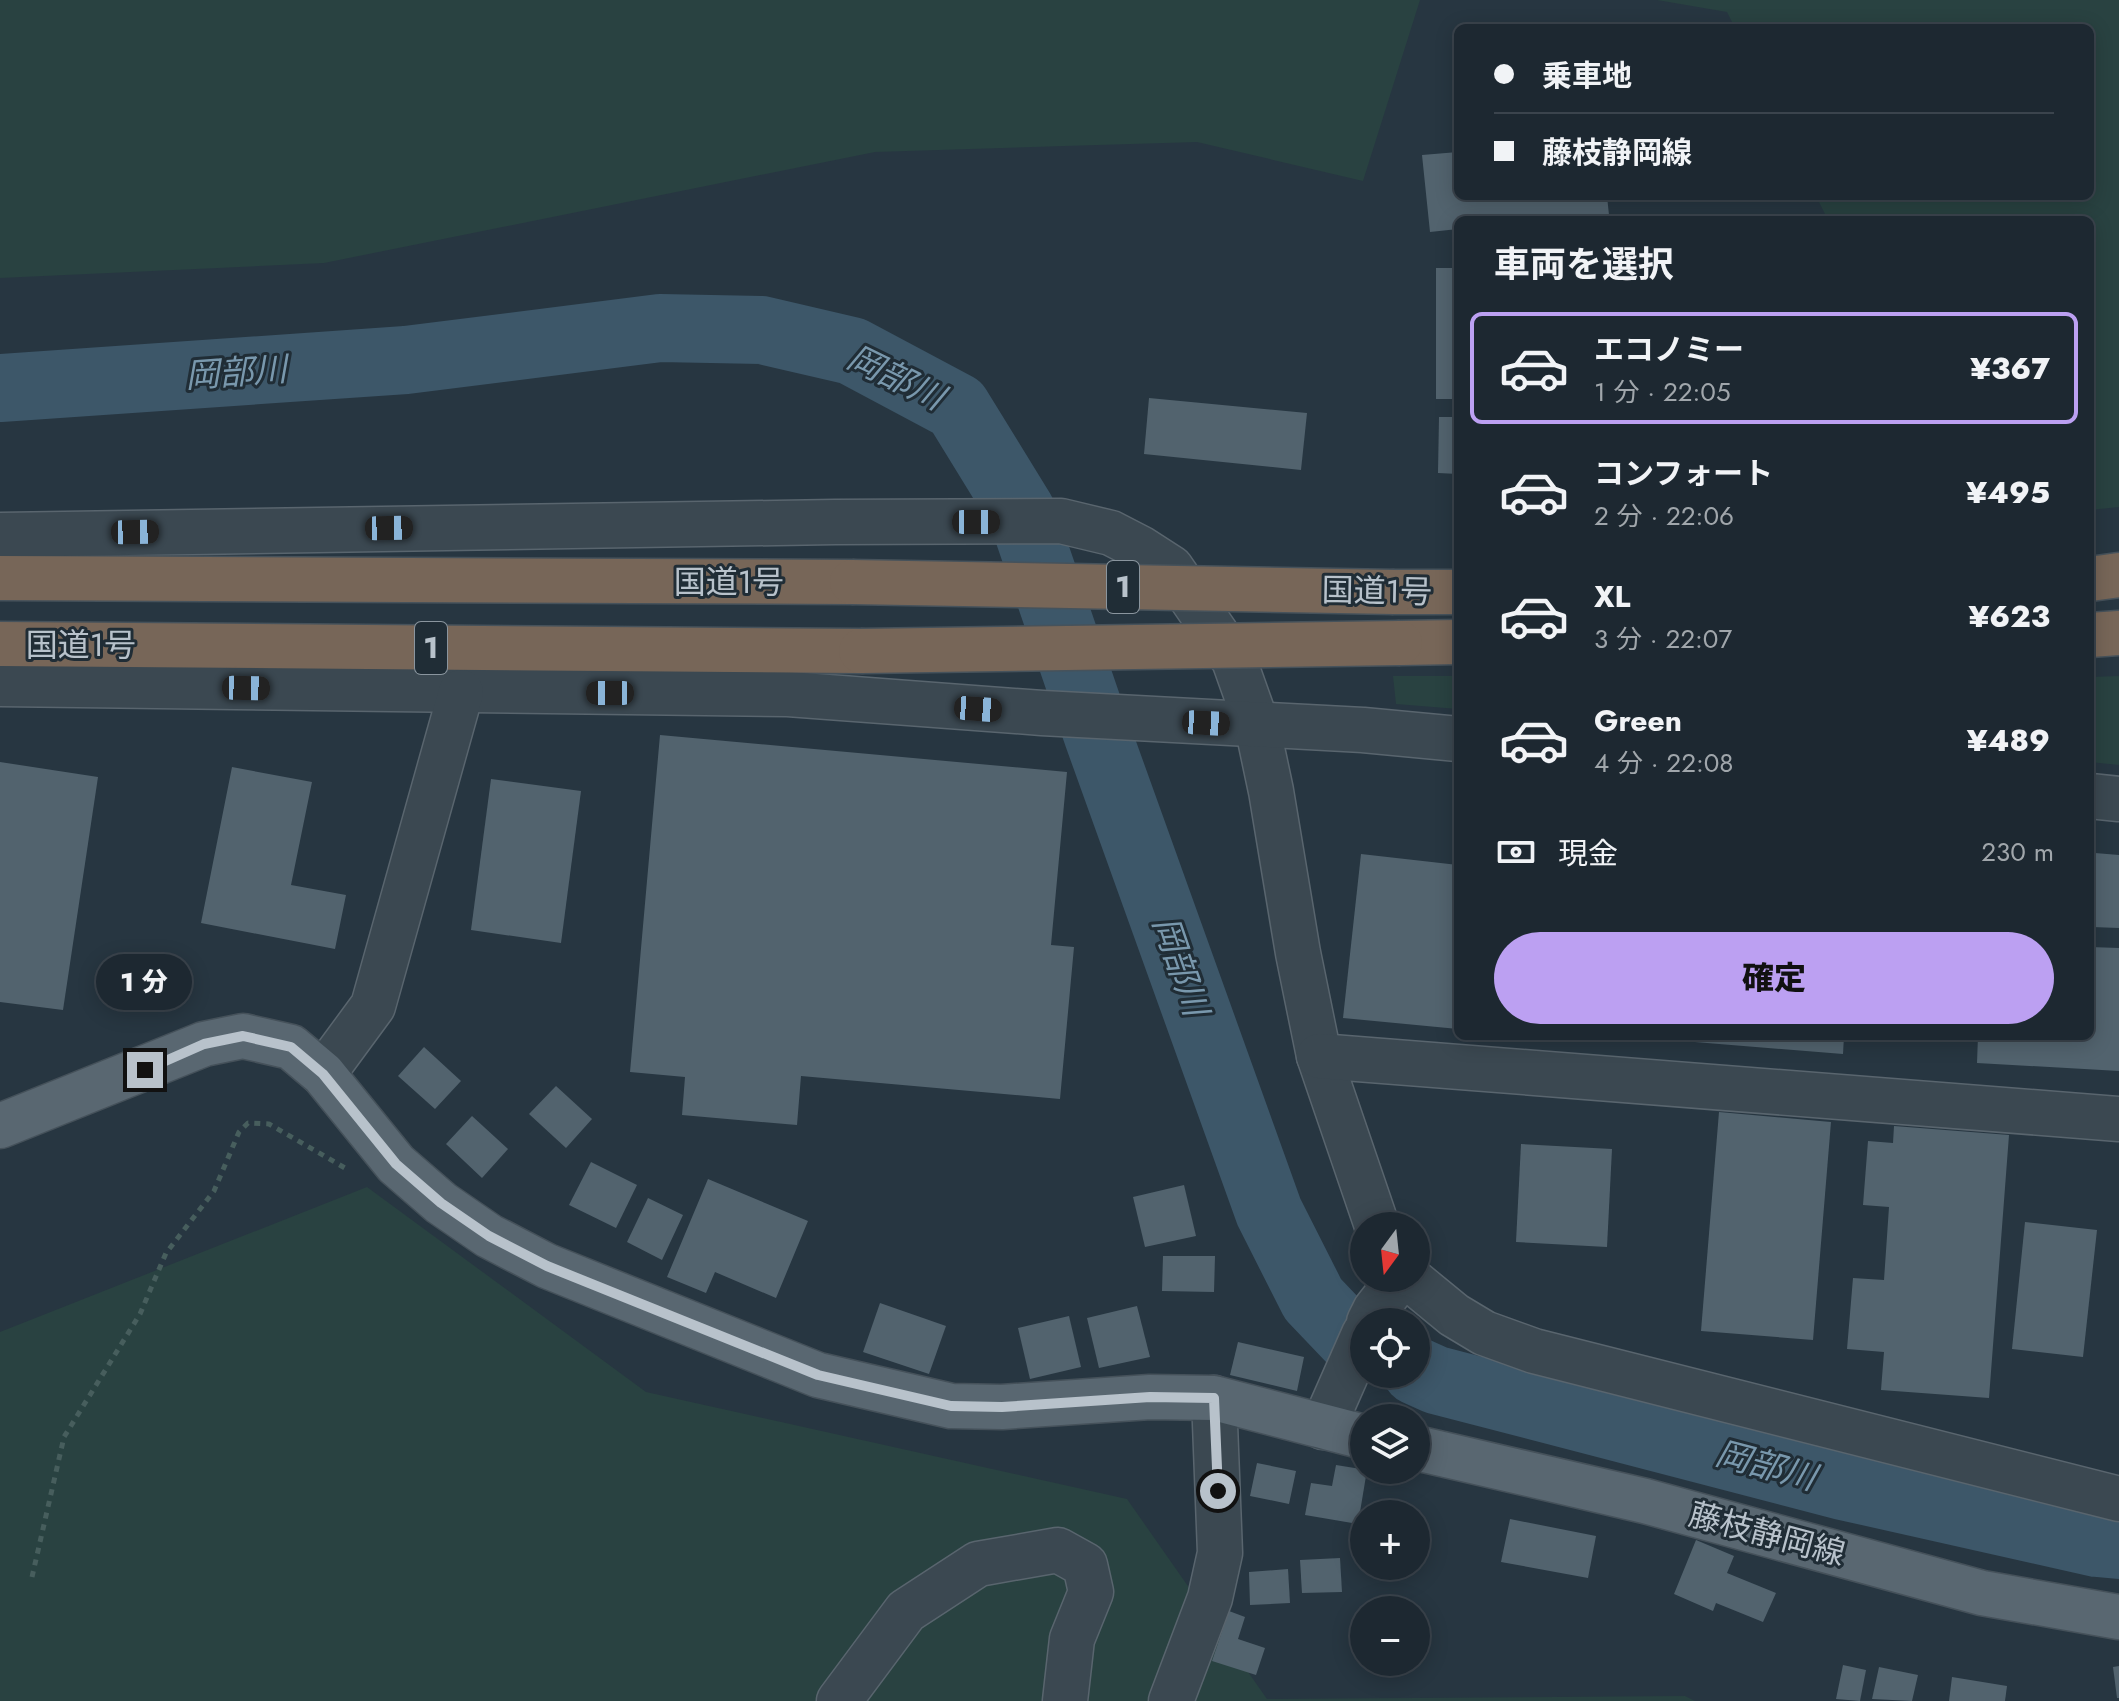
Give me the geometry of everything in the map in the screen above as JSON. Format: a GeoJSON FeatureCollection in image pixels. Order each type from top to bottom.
{"type":"FeatureCollection","features":[{"type":"Feature","properties":{"kind":"highway"},"geometry":{"type":"LineString","coordinates":[[2094,578],[2119,575]]}},
{"type":"Feature","properties":{"kind":"highway","name":"国道1号"},"geometry":{"type":"LineString","coordinates":[[0,578],[852,582],[1454,592]]}},
{"type":"Feature","properties":{"kind":"highway"},"geometry":{"type":"LineString","coordinates":[[2094,635],[2119,633]]}},
{"type":"Feature","properties":{"kind":"highway","name":"国道1号"},"geometry":{"type":"LineString","coordinates":[[0,644],[861,651],[1454,642]]}},
{"type":"Feature","properties":{"kind":"main road"},"geometry":{"type":"LineString","coordinates":[[0,1126],[204,1044],[243,1036],[291,1047],[323,1074],[396,1164],[441,1203],[489,1236],[547,1266],[818,1375],[951,1406],[1002,1407],[1150,1397],[1214,1398],[1342,1418]]}},
{"type":"Feature","properties":{"kind":"main road","name":"藤枝静岡線"},"geometry":{"type":"LineString","coordinates":[[1430,1451],[1645,1501],[1982,1593],[2119,1617]]}},
{"type":"Feature","properties":{"kind":"street"},"geometry":{"type":"LineString","coordinates":[[0,535],[1061,521],[1111,533],[1171,568],[1234,660],[1257,725],[1319,1056],[1372,1212]]}},
{"type":"Feature","properties":{"kind":"street"},"geometry":{"type":"LineString","coordinates":[[0,684],[788,694],[1042,713],[1363,730],[1454,739]]}},
{"type":"Feature","properties":{"kind":"street"},"geometry":{"type":"LineString","coordinates":[[323,1074],[373,1006],[461,692]]}},
{"type":"Feature","properties":{"kind":"street"},"geometry":{"type":"LineString","coordinates":[[2094,796],[2119,799]]}},
{"type":"Feature","properties":{"kind":"street"},"geometry":{"type":"LineString","coordinates":[[1319,1056],[2119,1119]]}},
{"type":"Feature","properties":{"kind":"street"},"geometry":{"type":"LineString","coordinates":[[1426,1292],[1454,1315],[1484,1333],[1534,1351],[2119,1499]]}},
{"type":"Feature","properties":{"kind":"street"},"geometry":{"type":"LineString","coordinates":[[1342,1418],[1352,1388]]}},
{"type":"Feature","properties":{"kind":"street"},"geometry":{"type":"LineString","coordinates":[[1171,1701],[1210,1598],[1220,1553],[1214,1398]]}},
{"type":"Feature","properties":{"kind":"street"},"geometry":{"type":"LineString","coordinates":[[839,1701],[906,1611],[978,1564],[1058,1550],[1085,1565],[1091,1592],[1072,1639],[1065,1701]]}},
{"type":"Feature","properties":{"kind":"path"},"geometry":{"type":"LineString","coordinates":[[32,1577],[64,1437],[140,1314],[166,1253],[214,1191],[239,1132],[248,1123],[269,1124],[344,1168],[365,1174],[396,1164]]}},
{"type":"Feature","properties":{"kind":"green space"},"geometry":{"type":"Polygon","coordinates":[[[0,0],[1420,0],[1363,181],[1197,142],[875,152],[324,263],[0,278],[0,0]]]}},
{"type":"Feature","properties":{"kind":"green space"},"geometry":{"type":"Polygon","coordinates":[[[1657,0],[2119,0],[2119,507],[2094,510],[2094,216],[1826,216],[1818,200],[2094,200],[2094,24],[1733,24],[1727,12],[1657,0]]]}},
{"type":"Feature","properties":{"kind":"green space"},"geometry":{"type":"Polygon","coordinates":[[[1393,676],[1454,676],[1454,709],[1396,704],[1393,676]]]}},
{"type":"Feature","properties":{"kind":"green space"},"geometry":{"type":"Polygon","coordinates":[[[2119,676],[2119,765],[2094,762],[2094,677],[2119,676]]]}},
{"type":"Feature","properties":{"kind":"green space"},"geometry":{"type":"Polygon","coordinates":[[[367,1187],[646,1392],[1127,1499],[1267,1699],[1685,1696],[1695,1701],[0,1701],[0,1332],[367,1187]]]}},
{"type":"Feature","properties":{"kind":"building"},"geometry":{"type":"Polygon","coordinates":[[[1454,152],[1454,200],[1607,200],[1609,215],[1454,216],[1454,229],[1430,232],[1422,155],[1454,152]]]}},
{"type":"Feature","properties":{"kind":"building"},"geometry":{"type":"Polygon","coordinates":[[[1436,268],[1454,268],[1454,399],[1436,399],[1436,268]]]}},
{"type":"Feature","properties":{"kind":"building"},"geometry":{"type":"Polygon","coordinates":[[[1149,398],[1307,413],[1301,470],[1144,454],[1149,398]]]}},
{"type":"Feature","properties":{"kind":"building"},"geometry":{"type":"Polygon","coordinates":[[[1439,417],[1454,417],[1454,474],[1438,473],[1439,417]]]}},
{"type":"Feature","properties":{"kind":"building"},"geometry":{"type":"Polygon","coordinates":[[[660,735],[1067,772],[1051,945],[1074,947],[1060,1099],[801,1076],[797,1125],[682,1115],[685,1077],[630,1072],[660,735]]]}},
{"type":"Feature","properties":{"kind":"building"},"geometry":{"type":"Polygon","coordinates":[[[0,762],[98,777],[63,1010],[0,1002],[0,762]]]}},
{"type":"Feature","properties":{"kind":"building"},"geometry":{"type":"Polygon","coordinates":[[[232,767],[312,782],[291,885],[346,895],[335,949],[201,923],[232,767]]]}},
{"type":"Feature","properties":{"kind":"building"},"geometry":{"type":"Polygon","coordinates":[[[491,779],[581,791],[561,943],[471,930],[491,779]]]}},
{"type":"Feature","properties":{"kind":"building"},"geometry":{"type":"Polygon","coordinates":[[[2095,853],[2119,855],[2119,928],[2094,927],[2095,853]]]}},
{"type":"Feature","properties":{"kind":"building"},"geometry":{"type":"Polygon","coordinates":[[[1361,854],[1454,865],[1454,1029],[1343,1018],[1361,854]]]}},
{"type":"Feature","properties":{"kind":"building"},"geometry":{"type":"Polygon","coordinates":[[[2094,947],[2119,948],[2119,1071],[1977,1063],[1978,1040],[2094,1040],[2094,947]]]}},
{"type":"Feature","properties":{"kind":"building"},"geometry":{"type":"Polygon","coordinates":[[[1671,1040],[1844,1040],[1843,1054],[1671,1040]]]}},
{"type":"Feature","properties":{"kind":"building"},"geometry":{"type":"Polygon","coordinates":[[[424,1047],[461,1081],[435,1109],[398,1076],[424,1047]]]}},
{"type":"Feature","properties":{"kind":"building"},"geometry":{"type":"Polygon","coordinates":[[[556,1086],[592,1119],[566,1148],[529,1114],[556,1086]]]}},
{"type":"Feature","properties":{"kind":"building"},"geometry":{"type":"Polygon","coordinates":[[[1719,1112],[1831,1122],[1813,1340],[1701,1331],[1719,1112]]]}},
{"type":"Feature","properties":{"kind":"building"},"geometry":{"type":"Polygon","coordinates":[[[472,1116],[508,1149],[482,1178],[446,1144],[472,1116]]]}},
{"type":"Feature","properties":{"kind":"building"},"geometry":{"type":"Polygon","coordinates":[[[1894,1126],[2009,1135],[1989,1398],[1881,1390],[1884,1352],[1847,1349],[1853,1278],[1884,1280],[1889,1207],[1863,1205],[1868,1141],[1893,1143],[1894,1126]]]}},
{"type":"Feature","properties":{"kind":"building"},"geometry":{"type":"Polygon","coordinates":[[[1521,1144],[1612,1149],[1607,1247],[1516,1242],[1521,1144]]]}},
{"type":"Feature","properties":{"kind":"building"},"geometry":{"type":"Polygon","coordinates":[[[591,1162],[637,1185],[616,1228],[569,1205],[591,1162]]]}},
{"type":"Feature","properties":{"kind":"building"},"geometry":{"type":"Polygon","coordinates":[[[708,1179],[808,1221],[776,1298],[715,1272],[706,1293],[667,1277],[708,1179]]]}},
{"type":"Feature","properties":{"kind":"building"},"geometry":{"type":"Polygon","coordinates":[[[1184,1185],[1196,1236],[1145,1247],[1133,1197],[1184,1185]]]}},
{"type":"Feature","properties":{"kind":"building"},"geometry":{"type":"Polygon","coordinates":[[[648,1198],[683,1215],[662,1260],[627,1242],[648,1198]]]}},
{"type":"Feature","properties":{"kind":"building"},"geometry":{"type":"Polygon","coordinates":[[[2025,1222],[2097,1230],[2083,1357],[2012,1349],[2025,1222]]]}},
{"type":"Feature","properties":{"kind":"building"},"geometry":{"type":"Polygon","coordinates":[[[1163,1256],[1215,1256],[1214,1292],[1162,1291],[1163,1256]]]}},
{"type":"Feature","properties":{"kind":"building"},"geometry":{"type":"Polygon","coordinates":[[[880,1303],[946,1326],[929,1374],[863,1352],[880,1303]]]}},
{"type":"Feature","properties":{"kind":"building"},"geometry":{"type":"Polygon","coordinates":[[[1137,1306],[1150,1357],[1099,1368],[1087,1318],[1137,1306]]]}},
{"type":"Feature","properties":{"kind":"building"},"geometry":{"type":"Polygon","coordinates":[[[1069,1316],[1081,1367],[1030,1379],[1018,1328],[1069,1316]]]}},
{"type":"Feature","properties":{"kind":"building"},"geometry":{"type":"Polygon","coordinates":[[[1238,1342],[1304,1357],[1297,1391],[1230,1375],[1238,1342]]]}},
{"type":"Feature","properties":{"kind":"building"},"geometry":{"type":"Polygon","coordinates":[[[1257,1463],[1296,1471],[1289,1504],[1250,1496],[1257,1463]]]}},
{"type":"Feature","properties":{"kind":"building"},"geometry":{"type":"Polygon","coordinates":[[[1336,1465],[1350,1467],[1350,1484],[1365,1484],[1362,1500],[1350,1500],[1350,1523],[1305,1515],[1311,1483],[1332,1486],[1336,1465]]]}},
{"type":"Feature","properties":{"kind":"building"},"geometry":{"type":"Polygon","coordinates":[[[1510,1519],[1596,1536],[1588,1578],[1501,1562],[1510,1519]]]}},
{"type":"Feature","properties":{"kind":"building"},"geometry":{"type":"Polygon","coordinates":[[[1696,1540],[1734,1556],[1727,1573],[1776,1593],[1763,1622],[1716,1603],[1713,1611],[1674,1594],[1696,1540]]]}},
{"type":"Feature","properties":{"kind":"building"},"geometry":{"type":"Polygon","coordinates":[[[1340,1558],[1342,1592],[1302,1593],[1300,1560],[1340,1558]]]}},
{"type":"Feature","properties":{"kind":"building"},"geometry":{"type":"Polygon","coordinates":[[[1288,1569],[1290,1603],[1250,1605],[1249,1572],[1288,1569]]]}},
{"type":"Feature","properties":{"kind":"building"},"geometry":{"type":"Polygon","coordinates":[[[1229,1611],[1245,1617],[1238,1639],[1265,1648],[1256,1675],[1212,1661],[1229,1611]]]}},
{"type":"Feature","properties":{"kind":"building"},"geometry":{"type":"Polygon","coordinates":[[[1843,1665],[1866,1670],[1860,1701],[1836,1699],[1843,1665]]]}},
{"type":"Feature","properties":{"kind":"building"},"geometry":{"type":"Polygon","coordinates":[[[2119,1666],[2119,1698],[2117,1698],[2113,1667],[2119,1666]]]}},
{"type":"Feature","properties":{"kind":"building"},"geometry":{"type":"Polygon","coordinates":[[[1879,1667],[1918,1675],[1912,1701],[1872,1699],[1879,1667]]]}},
{"type":"Feature","properties":{"kind":"building"},"geometry":{"type":"Polygon","coordinates":[[[1952,1677],[2007,1686],[2005,1701],[1949,1701],[1952,1677]]]}},
{"type":"Feature","properties":{"kind":"waterway","name":"岡部川"},"geometry":{"type":"LineString","coordinates":[[0,388],[406,360],[660,328],[762,330],[852,351],[957,407],[1021,511],[1098,736],[1269,1212],[1313,1299],[1350,1338]]}},
{"type":"Feature","properties":{"kind":"waterway","name":"岡部川"},"geometry":{"type":"LineString","coordinates":[[1430,1377],[1843,1486],[2097,1543],[2119,1545]]}},
{"type":"Feature","properties":{"kind":"route"},"geometry":{"type":"LineString","coordinates":[[145,1070],[204,1044],[243,1036],[291,1047],[323,1074],[396,1164],[441,1203],[489,1236],[547,1266],[818,1375],[951,1406],[1002,1407],[1150,1397],[1214,1398],[1218,1491]]}}]}
